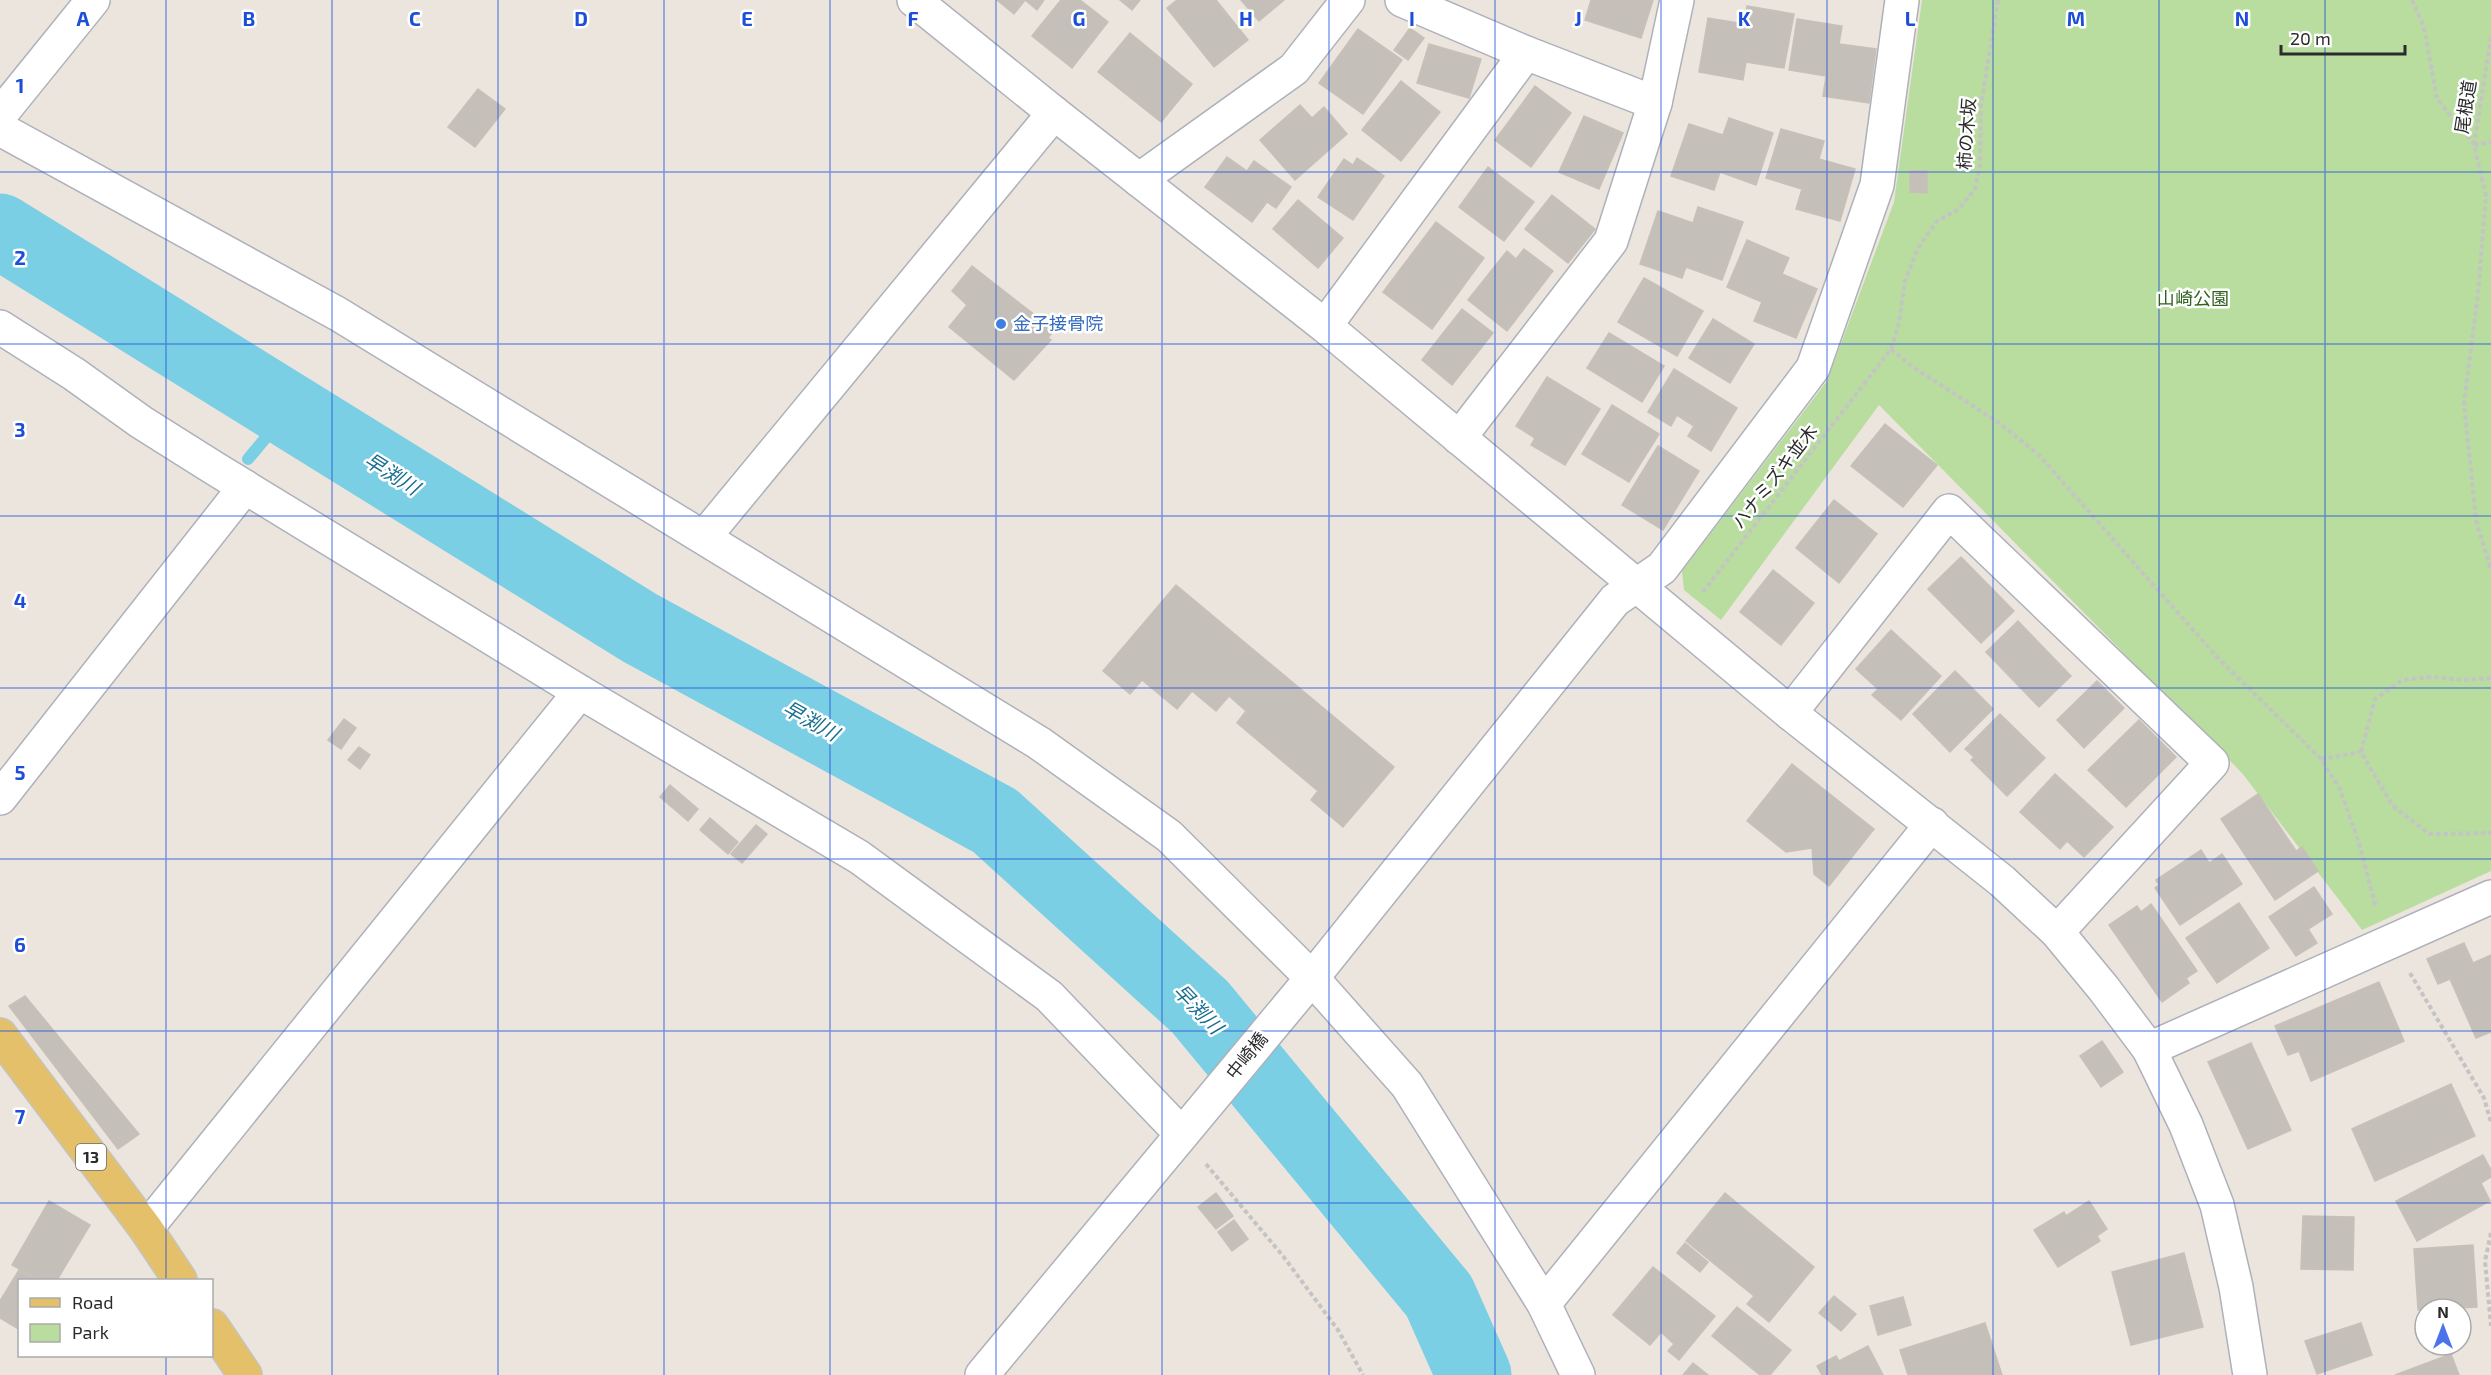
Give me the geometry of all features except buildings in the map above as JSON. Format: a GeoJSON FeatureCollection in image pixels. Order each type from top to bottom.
{"type":"FeatureCollection","features":[{"type":"Feature","properties":{"kind":"main road","name":"13"},"geometry":{"type":"LineString","coordinates":[[0,1035],[146,1230],[179,1279]]}},
{"type":"Feature","properties":{"kind":"main road"},"geometry":{"type":"LineString","coordinates":[[213,1327],[245,1375]]}},
{"type":"Feature","properties":{"kind":"street"},"geometry":{"type":"LineString","coordinates":[[0,115],[93,0]]}},
{"type":"Feature","properties":{"kind":"street"},"geometry":{"type":"LineString","coordinates":[[914,0],[1054,114],[1325,326],[1790,713],[2002,881],[2057,932],[2149,1049],[2186,1125],[2217,1205],[2236,1287],[2245,1374]]}},
{"type":"Feature","properties":{"kind":"street"},"geometry":{"type":"LineString","coordinates":[[1139,180],[1294,69],[1348,0]]}},
{"type":"Feature","properties":{"kind":"street"},"geometry":{"type":"LineString","coordinates":[[1402,0],[1526,54],[1656,103]]}},
{"type":"Feature","properties":{"kind":"street"},"geometry":{"type":"LineString","coordinates":[[1459,438],[1611,241],[1656,103],[1677,0]]}},
{"type":"Feature","properties":{"kind":"street","name":"中崎橋"},"geometry":{"type":"LineString","coordinates":[[982,1375],[1176,1129],[1312,978],[1616,600],[1662,568],[1813,368],[1877,185],[1902,0]]}},
{"type":"Feature","properties":{"kind":"street"},"geometry":{"type":"LineString","coordinates":[[1325,326],[1526,54]]}},
{"type":"Feature","properties":{"kind":"street"},"geometry":{"type":"LineString","coordinates":[[705,536],[1054,114]]}},
{"type":"Feature","properties":{"kind":"street"},"geometry":{"type":"LineString","coordinates":[[0,129],[338,314],[1039,742],[1169,836],[1312,978],[1407,1085],[1544,1304],[1578,1375]]}},
{"type":"Feature","properties":{"kind":"street"},"geometry":{"type":"LineString","coordinates":[[0,327],[74,374],[141,423],[580,692],[868,864],[1049,996],[1176,1129]]}},
{"type":"Feature","properties":{"kind":"street"},"geometry":{"type":"LineString","coordinates":[[0,798],[245,487]]}},
{"type":"Feature","properties":{"kind":"street"},"geometry":{"type":"LineString","coordinates":[[1790,713],[1948,511],[2212,763],[2057,932]]}},
{"type":"Feature","properties":{"kind":"street"},"geometry":{"type":"LineString","coordinates":[[146,1230],[580,692]]}},
{"type":"Feature","properties":{"kind":"street"},"geometry":{"type":"LineString","coordinates":[[1544,1304],[1932,824]]}},
{"type":"Feature","properties":{"kind":"street"},"geometry":{"type":"LineString","coordinates":[[2149,1049],[2491,897]]}},
{"type":"Feature","properties":{"kind":"path","name":"柿の木坂"},"geometry":{"type":"LineString","coordinates":[[1890,349],[1899,323],[1905,281],[1918,248],[1937,221],[1959,209],[1975,189],[1980,165],[1981,106],[1998,0]]}},
{"type":"Feature","properties":{"kind":"path"},"geometry":{"type":"LineString","coordinates":[[2412,0],[2424,27],[2437,99],[2474,145],[2486,196],[2478,294],[2464,403],[2476,520],[2491,570]]}},
{"type":"Feature","properties":{"kind":"path","name":"尾根道"},"geometry":{"type":"LineString","coordinates":[[2474,145],[2491,37]]}},
{"type":"Feature","properties":{"kind":"path"},"geometry":{"type":"LineString","coordinates":[[2474,145],[2491,142]]}},
{"type":"Feature","properties":{"kind":"path","name":"ハナミズキ並木"},"geometry":{"type":"LineString","coordinates":[[1680,622],[1890,349]]}},
{"type":"Feature","properties":{"kind":"path"},"geometry":{"type":"LineString","coordinates":[[1890,349],[1913,367],[1999,423],[2038,454],[2216,656],[2320,759],[2340,789],[2362,854],[2379,922],[2484,1098],[2491,1122]]}},
{"type":"Feature","properties":{"kind":"path"},"geometry":{"type":"LineString","coordinates":[[2491,678],[2464,680],[2432,677],[2402,680],[2375,699],[2361,752],[2392,805],[2429,834],[2491,833]]}},
{"type":"Feature","properties":{"kind":"path"},"geometry":{"type":"LineString","coordinates":[[2320,759],[2361,752]]}},
{"type":"Feature","properties":{"kind":"path"},"geometry":{"type":"LineString","coordinates":[[1203,1161],[1284,1256],[1338,1329],[1363,1375]]}},
{"type":"Feature","properties":{"kind":"path"},"geometry":{"type":"LineString","coordinates":[[2491,1233],[2485,1261],[2491,1326]]}},
{"type":"Feature","properties":{"kind":"green space","name":"山崎公園"},"geometry":{"type":"Polygon","coordinates":[[[1922,0],[2491,0],[2491,871],[2362,930],[2242,773],[1879,405],[1721,620],[1684,590],[1682,571],[1827,381],[1894,202],[1922,0]]]}},
{"type":"Feature","properties":{"kind":"waterway","name":"早渕川"},"geometry":{"type":"LineString","coordinates":[[0,231],[640,628],[995,821],[1200,1007],[1439,1296],[1474,1375]]}},
{"type":"Feature","properties":{"kind":"waterway"},"geometry":{"type":"LineString","coordinates":[[248,459],[289,410]]}},
{"type":"Feature","properties":{"kind":"place","name":"金子接骨院"},"geometry":{"type":"Point","coordinates":[1001,324]}}]}
